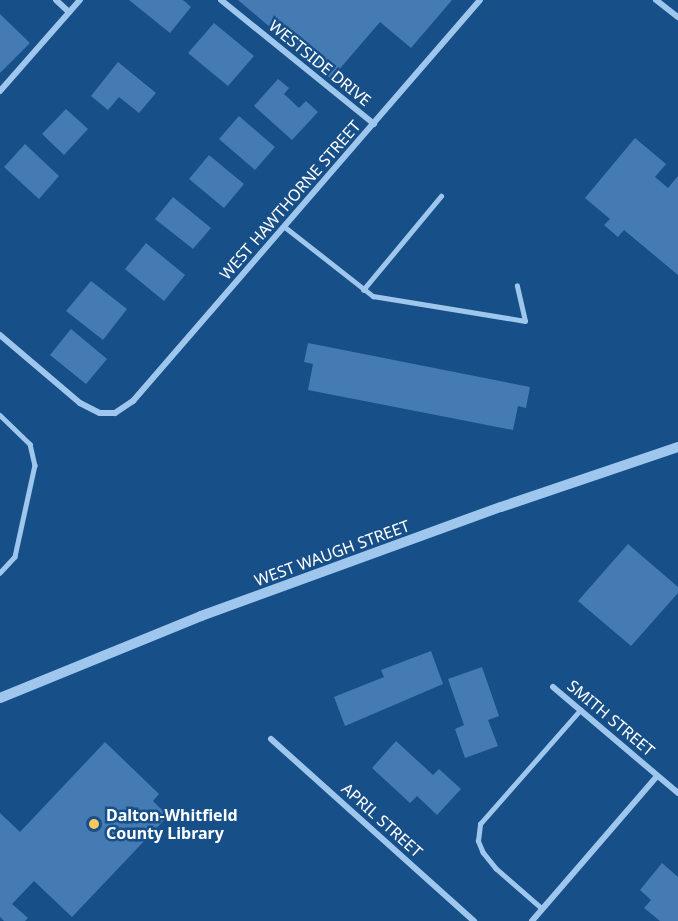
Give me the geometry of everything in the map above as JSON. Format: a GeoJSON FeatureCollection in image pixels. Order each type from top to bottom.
{"type":"FeatureCollection","features":[{"type":"Feature","properties":{"kind":"street"},"geometry":{"type":"LineString","coordinates":[[56,0],[69,12]]}},
{"type":"Feature","properties":{"kind":"street"},"geometry":{"type":"LineString","coordinates":[[0,91],[80,0]]}},
{"type":"Feature","properties":{"kind":"street","name":"WESTSIDE DRIVE"},"geometry":{"type":"LineString","coordinates":[[221,0],[374,124]]}},
{"type":"Feature","properties":{"kind":"street","name":"WEST HAWTHORNE STREET"},"geometry":{"type":"LineString","coordinates":[[0,335],[80,403],[100,413],[115,413],[133,401],[480,0]]}},
{"type":"Feature","properties":{"kind":"street"},"geometry":{"type":"LineString","coordinates":[[656,0],[677,15]]}},
{"type":"Feature","properties":{"kind":"street","name":"WEST WAUGH STREET"},"geometry":{"type":"LineString","coordinates":[[0,698],[223,608],[501,507],[678,447]]}},
{"type":"Feature","properties":{"kind":"street","name":"SMITH STREET"},"geometry":{"type":"LineString","coordinates":[[553,687],[678,793]]}},
{"type":"Feature","properties":{"kind":"street","name":"APRIL STREET"},"geometry":{"type":"LineString","coordinates":[[271,739],[474,921]]}},
{"type":"Feature","properties":{"kind":"street"},"geometry":{"type":"LineString","coordinates":[[532,921],[657,776]]}},
{"type":"Feature","properties":{"kind":"lane"},"geometry":{"type":"LineString","coordinates":[[363,290],[441,196]]}},
{"type":"Feature","properties":{"kind":"lane"},"geometry":{"type":"LineString","coordinates":[[285,227],[373,296],[525,321],[517,286]]}},
{"type":"Feature","properties":{"kind":"lane"},"geometry":{"type":"LineString","coordinates":[[0,415],[30,444],[35,465],[15,557],[0,573]]}},
{"type":"Feature","properties":{"kind":"lane"},"geometry":{"type":"LineString","coordinates":[[542,909],[496,869],[483,853],[478,841],[480,824],[580,710]]}},
{"type":"Feature","properties":{"kind":"building"},"geometry":{"type":"Polygon","coordinates":[[[129,0],[183,0],[191,7],[170,33],[129,0]]]}},
{"type":"Feature","properties":{"kind":"building"},"geometry":{"type":"Polygon","coordinates":[[[238,0],[452,0],[411,48],[380,22],[331,79],[238,0]]]}},
{"type":"Feature","properties":{"kind":"building"},"geometry":{"type":"Polygon","coordinates":[[[0,14],[30,43],[0,73],[0,14]]]}},
{"type":"Feature","properties":{"kind":"building"},"geometry":{"type":"Polygon","coordinates":[[[214,23],[254,56],[228,86],[188,53],[214,23]]]}},
{"type":"Feature","properties":{"kind":"building"},"geometry":{"type":"Polygon","coordinates":[[[118,62],[156,93],[139,113],[119,97],[108,110],[91,96],[118,62]]]}},
{"type":"Feature","properties":{"kind":"building"},"geometry":{"type":"Polygon","coordinates":[[[278,79],[289,88],[284,94],[299,108],[306,101],[318,112],[292,140],[254,106],[278,79]]]}},
{"type":"Feature","properties":{"kind":"building"},"geometry":{"type":"Polygon","coordinates":[[[66,109],[88,129],[64,155],[42,134],[66,109]]]}},
{"type":"Feature","properties":{"kind":"building"},"geometry":{"type":"Polygon","coordinates":[[[239,116],[275,147],[255,170],[219,139],[239,116]]]}},
{"type":"Feature","properties":{"kind":"building"},"geometry":{"type":"Polygon","coordinates":[[[635,138],[666,164],[655,177],[668,188],[678,176],[678,275],[624,230],[618,237],[604,225],[610,219],[585,198],[635,138]]]}},
{"type":"Feature","properties":{"kind":"building"},"geometry":{"type":"Polygon","coordinates":[[[25,144],[59,176],[39,199],[4,167],[25,144]]]}},
{"type":"Feature","properties":{"kind":"building"},"geometry":{"type":"Polygon","coordinates":[[[209,155],[244,184],[224,208],[189,179],[209,155]]]}},
{"type":"Feature","properties":{"kind":"building"},"geometry":{"type":"Polygon","coordinates":[[[173,197],[211,228],[193,249],[155,219],[173,197]]]}},
{"type":"Feature","properties":{"kind":"building"},"geometry":{"type":"Polygon","coordinates":[[[146,243],[185,275],[164,301],[125,269],[146,243]]]}},
{"type":"Feature","properties":{"kind":"building"},"geometry":{"type":"Polygon","coordinates":[[[91,281],[127,309],[103,340],[66,311],[91,281]]]}},
{"type":"Feature","properties":{"kind":"building"},"geometry":{"type":"Polygon","coordinates":[[[71,329],[107,359],[86,384],[50,355],[71,329]]]}},
{"type":"Feature","properties":{"kind":"building"},"geometry":{"type":"Polygon","coordinates":[[[308,343],[530,387],[526,408],[518,406],[513,430],[308,390],[313,364],[304,362],[308,343]]]}},
{"type":"Feature","properties":{"kind":"building"},"geometry":{"type":"Polygon","coordinates":[[[628,544],[678,587],[678,593],[631,646],[578,601],[628,544]]]}},
{"type":"Feature","properties":{"kind":"building"},"geometry":{"type":"Polygon","coordinates":[[[431,651],[443,684],[345,726],[334,697],[384,677],[381,670],[431,651]]]}},
{"type":"Feature","properties":{"kind":"building"},"geometry":{"type":"Polygon","coordinates":[[[482,667],[499,716],[488,720],[498,746],[465,758],[455,729],[464,725],[448,679],[482,667]]]}},
{"type":"Feature","properties":{"kind":"building"},"geometry":{"type":"Polygon","coordinates":[[[396,741],[433,775],[439,769],[461,789],[437,815],[417,796],[410,803],[372,768],[396,741]]]}},
{"type":"Feature","properties":{"kind":"building","name":"Dalton-Whitfield County Library"},"geometry":{"type":"Polygon","coordinates":[[[105,742],[159,794],[153,801],[168,816],[72,917],[34,881],[12,904],[28,918],[25,921],[4,921],[0,917],[0,813],[20,832],[105,742]]]}},
{"type":"Feature","properties":{"kind":"building"},"geometry":{"type":"Polygon","coordinates":[[[662,863],[678,877],[678,921],[660,921],[644,908],[651,900],[640,890],[662,863]]]}},
{"type":"Feature","properties":{"kind":"place","name":"Dalton-Whitfield County Library"},"geometry":{"type":"Point","coordinates":[94,824]}}]}
